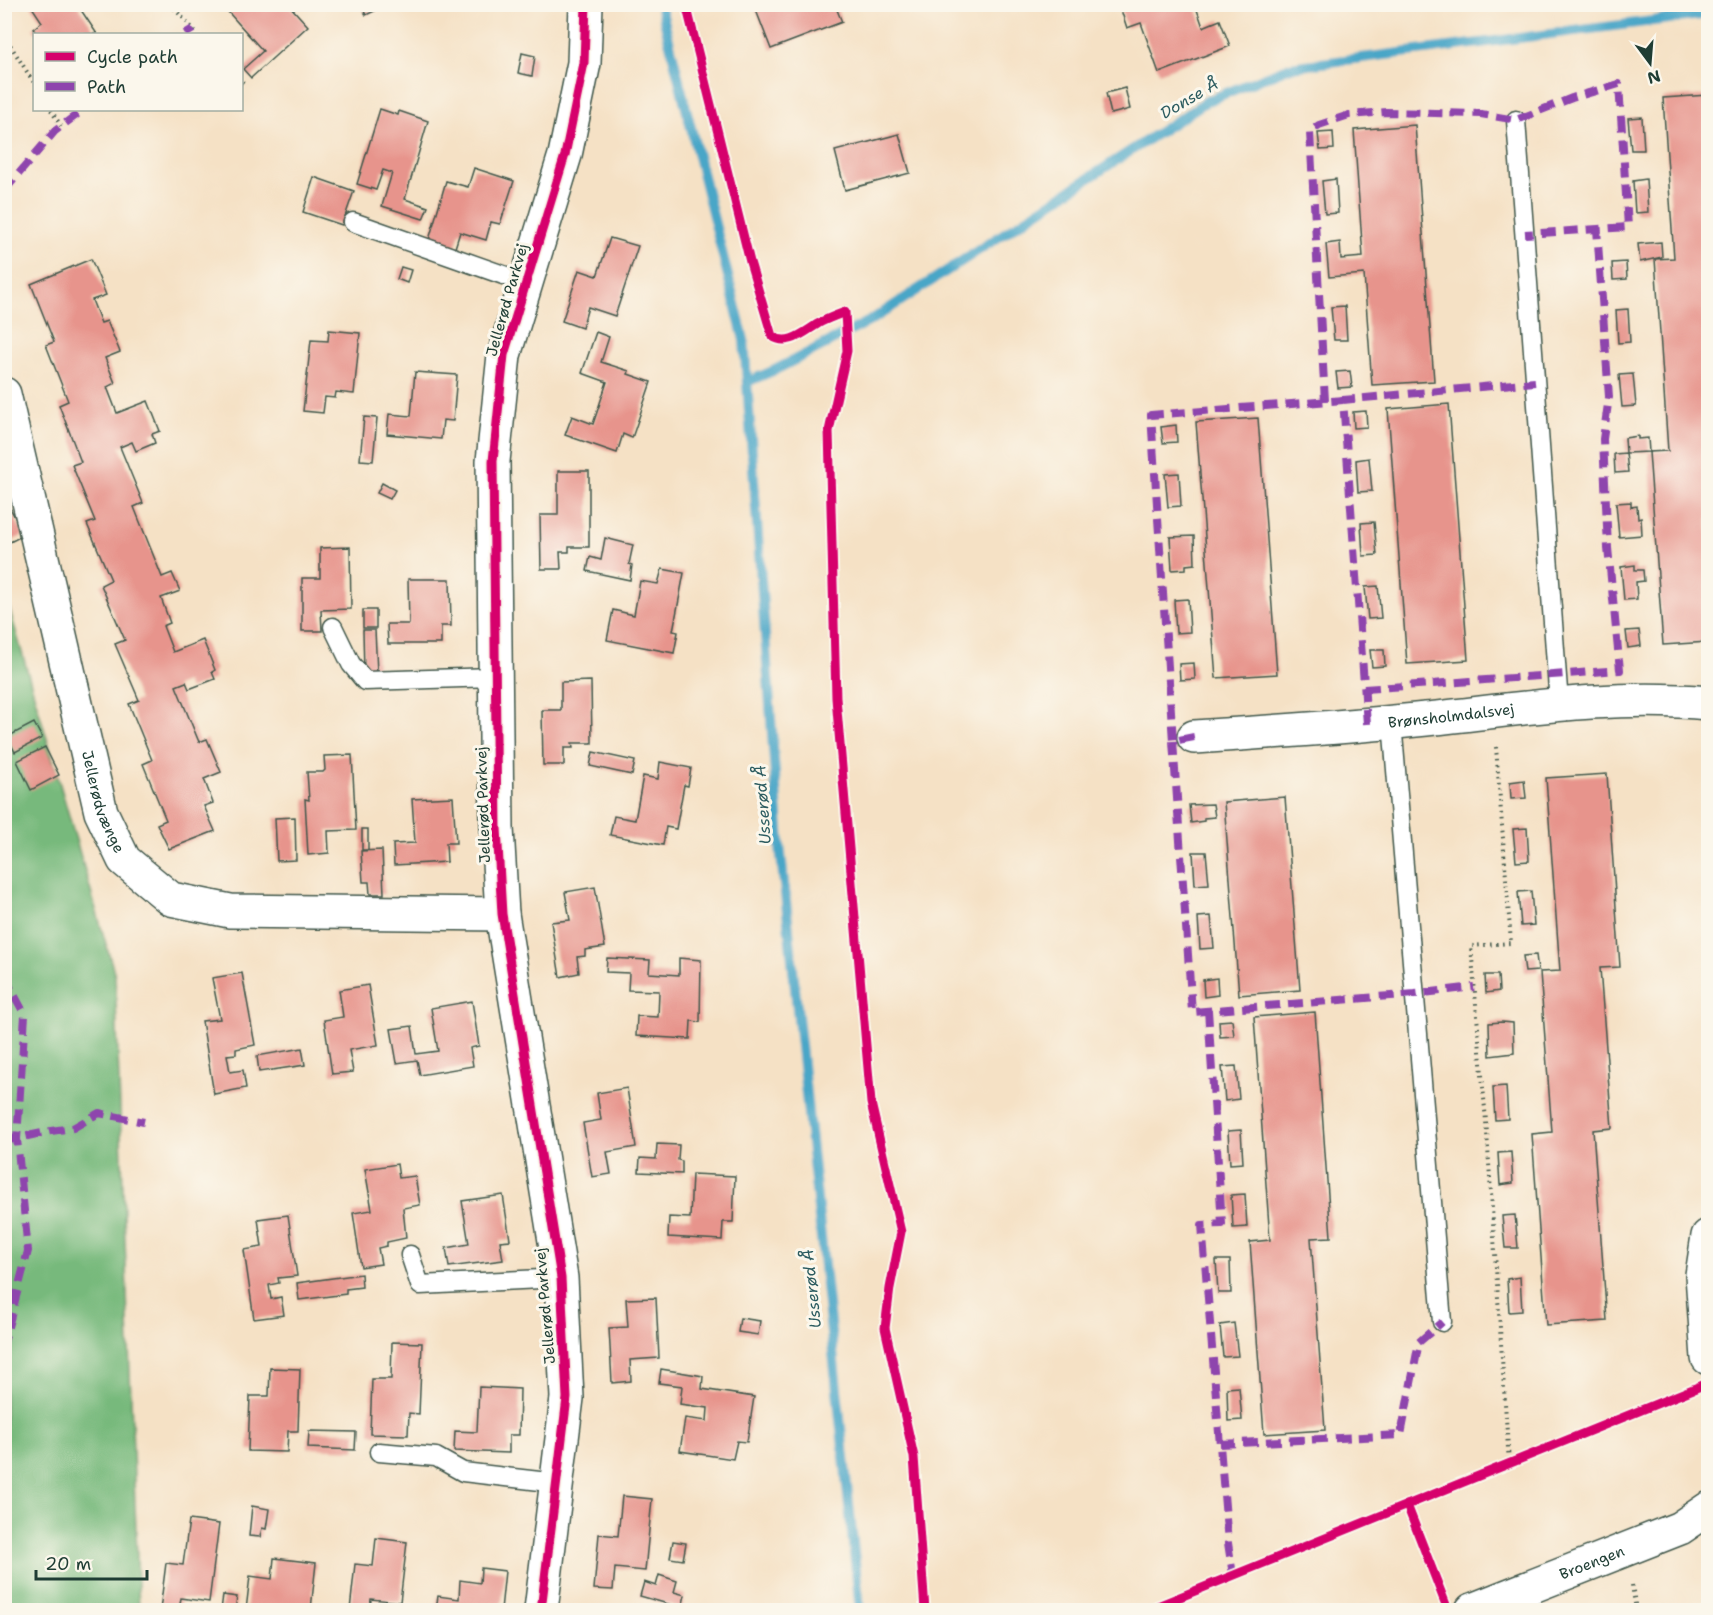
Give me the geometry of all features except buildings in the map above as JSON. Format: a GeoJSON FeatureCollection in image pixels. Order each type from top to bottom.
{"type":"FeatureCollection","features":[{"type":"Feature","properties":{"kind":"street","name":"Jellerød Parkvej"},"geometry":{"type":"LineString","coordinates":[[541,1611],[567,1398],[561,1278],[502,914],[497,828],[492,461],[504,355],[565,155],[584,63],[586,4]]}},
{"type":"Feature","properties":{"kind":"street","name":"Jellerødvænge"},"geometry":{"type":"LineString","coordinates":[[4,394],[101,812],[124,860],[171,899],[230,912],[502,914]]}},
{"type":"Feature","properties":{"kind":"street","name":"Brønsholmdalsvej"},"geometry":{"type":"LineString","coordinates":[[1194,737],[1392,722],[1558,704],[1672,699],[1708,703]]}},
{"type":"Feature","properties":{"kind":"street"},"geometry":{"type":"LineString","coordinates":[[1708,1236],[1702,1275],[1708,1358]]}},
{"type":"Feature","properties":{"kind":"street","name":"Broengen"},"geometry":{"type":"LineString","coordinates":[[1472,1611],[1680,1528],[1708,1509]]}},
{"type":"Feature","properties":{"kind":"lane"},"geometry":{"type":"LineString","coordinates":[[1516,120],[1558,704]]}},
{"type":"Feature","properties":{"kind":"lane"},"geometry":{"type":"LineString","coordinates":[[353,222],[526,283]]}},
{"type":"Feature","properties":{"kind":"lane"},"geometry":{"type":"LineString","coordinates":[[333,627],[351,664],[365,681],[495,677]]}},
{"type":"Feature","properties":{"kind":"lane"},"geometry":{"type":"LineString","coordinates":[[1392,722],[1442,1322]]}},
{"type":"Feature","properties":{"kind":"lane"},"geometry":{"type":"LineString","coordinates":[[410,1256],[420,1285],[561,1278]]}},
{"type":"Feature","properties":{"kind":"lane"},"geometry":{"type":"LineString","coordinates":[[379,1452],[436,1457],[463,1472],[557,1483]]}},
{"type":"Feature","properties":{"kind":"path"},"geometry":{"type":"LineString","coordinates":[[170,4],[197,33]]}},
{"type":"Feature","properties":{"kind":"path"},"geometry":{"type":"LineString","coordinates":[[4,35],[33,81]]}},
{"type":"Feature","properties":{"kind":"path"},"geometry":{"type":"LineString","coordinates":[[52,111],[61,126]]}},
{"type":"Feature","properties":{"kind":"path"},"geometry":{"type":"LineString","coordinates":[[1493,711],[1511,943],[1471,946],[1509,1463]]}},
{"type":"Feature","properties":{"kind":"path"},"geometry":{"type":"LineString","coordinates":[[1499,1467],[1520,1458]]}},
{"type":"Feature","properties":{"kind":"green space"},"geometry":{"type":"Polygon","coordinates":[[[4,590],[115,975],[139,1610],[5,1610],[4,590]]]}},
{"type":"Feature","properties":{"kind":"waterway","name":"Usserød Å"},"geometry":{"type":"LineString","coordinates":[[660,4],[744,340],[780,845],[860,1610]]}},
{"type":"Feature","properties":{"kind":"waterway","name":"Donse Å"},"geometry":{"type":"LineString","coordinates":[[747,382],[870,321],[1207,101],[1290,67],[1708,14]]}},
{"type":"Feature","properties":{"kind":"marked path"},"geometry":{"type":"LineString","coordinates":[[187,33],[193,29]]}},
{"type":"Feature","properties":{"kind":"marked path"},"geometry":{"type":"LineString","coordinates":[[1325,401],[1310,132],[1319,125],[1349,115],[1386,112],[1481,114],[1516,120],[1572,98],[1619,84],[1628,227],[1525,234]]}},
{"type":"Feature","properties":{"kind":"marked path"},"geometry":{"type":"LineString","coordinates":[[4,191],[55,131],[82,111]]}},
{"type":"Feature","properties":{"kind":"marked path"},"geometry":{"type":"LineString","coordinates":[[1364,689],[1620,670],[1608,548],[1603,439],[1609,397],[1597,229]]}},
{"type":"Feature","properties":{"kind":"marked path"},"geometry":{"type":"LineString","coordinates":[[1367,724],[1343,400],[1535,382]]}},
{"type":"Feature","properties":{"kind":"marked path"},"geometry":{"type":"LineString","coordinates":[[1194,737],[1173,741],[1151,415],[1343,400]]}},
{"type":"Feature","properties":{"kind":"marked path"},"geometry":{"type":"LineString","coordinates":[[1173,741],[1192,1012],[1474,987]]}},
{"type":"Feature","properties":{"kind":"marked path"},"geometry":{"type":"LineString","coordinates":[[4,976],[25,1015],[17,1139],[28,1251],[4,1342]]}},
{"type":"Feature","properties":{"kind":"marked path"},"geometry":{"type":"LineString","coordinates":[[1208,1010],[1222,1224],[1202,1225],[1228,1543],[1233,1575]]}},
{"type":"Feature","properties":{"kind":"marked path"},"geometry":{"type":"LineString","coordinates":[[4,1141],[73,1128],[99,1113],[144,1122]]}},
{"type":"Feature","properties":{"kind":"marked path"},"geometry":{"type":"LineString","coordinates":[[1220,1444],[1401,1435],[1419,1342],[1442,1322]]}},
{"type":"Feature","properties":{"kind":"cycle path"},"geometry":{"type":"LineString","coordinates":[[541,1610],[567,1398],[561,1278],[502,914],[497,828],[493,461],[504,355],[565,155],[584,63],[586,4]]}},
{"type":"Feature","properties":{"kind":"cycle path"},"geometry":{"type":"LineString","coordinates":[[686,4],[750,262],[772,336],[778,339],[791,339],[845,312],[847,351],[829,431],[836,698],[871,1103],[901,1232],[885,1328],[914,1457],[925,1610]]}},
{"type":"Feature","properties":{"kind":"cycle path"},"geometry":{"type":"LineString","coordinates":[[1148,1610],[1708,1383]]}},
{"type":"Feature","properties":{"kind":"cycle path"},"geometry":{"type":"LineString","coordinates":[[1407,1505],[1448,1610]]}}]}
